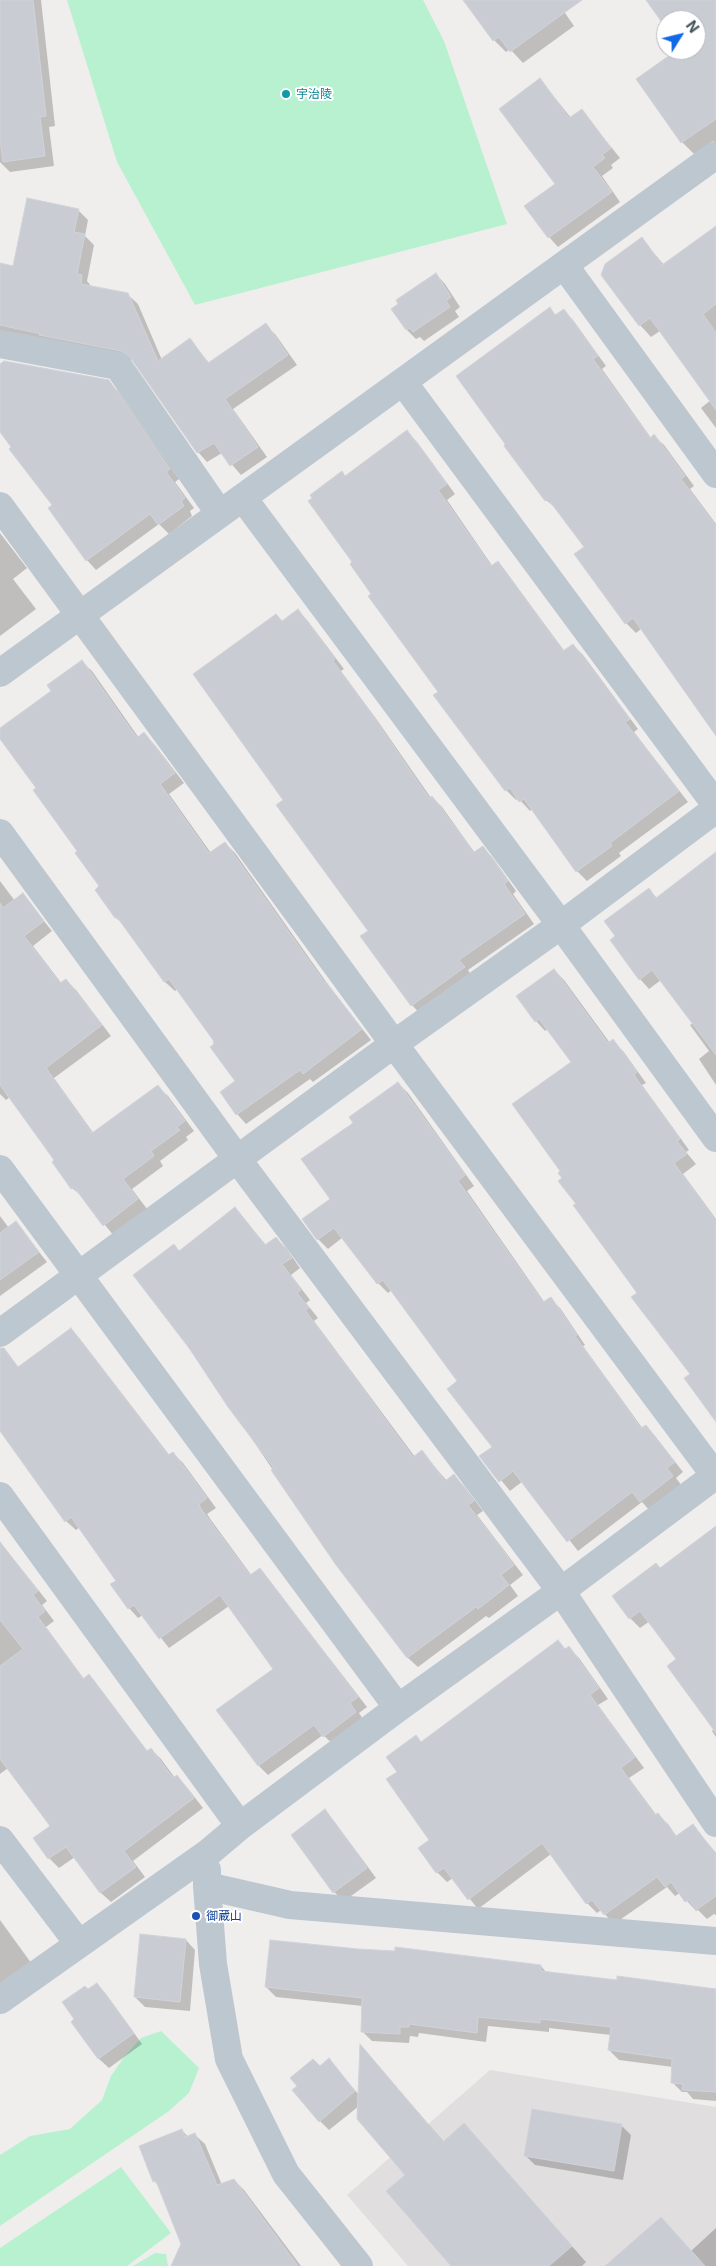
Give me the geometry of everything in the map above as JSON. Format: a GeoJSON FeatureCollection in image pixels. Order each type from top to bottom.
{"type":"FeatureCollection","features":[{"type":"Feature","properties":{"kind":"street"},"geometry":{"type":"LineString","coordinates":[[0,673],[716,155]]}},
{"type":"Feature","properties":{"kind":"street"},"geometry":{"type":"LineString","coordinates":[[564,266],[716,474]]}},
{"type":"Feature","properties":{"kind":"street"},"geometry":{"type":"LineString","coordinates":[[0,344],[118,366],[220,514]]}},
{"type":"Feature","properties":{"kind":"street"},"geometry":{"type":"LineString","coordinates":[[403,382],[716,805]]}},
{"type":"Feature","properties":{"kind":"street"},"geometry":{"type":"LineString","coordinates":[[242,498],[561,926],[716,1138]]}},
{"type":"Feature","properties":{"kind":"street"},"geometry":{"type":"LineString","coordinates":[[0,506],[394,1044],[716,1476],[561,1592],[398,1708],[240,1826],[208,1853],[0,2000]]}},
{"type":"Feature","properties":{"kind":"street"},"geometry":{"type":"LineString","coordinates":[[0,1332],[238,1160],[394,1044],[561,926],[716,810]]}},
{"type":"Feature","properties":{"kind":"street"},"geometry":{"type":"LineString","coordinates":[[0,833],[238,1160],[561,1592],[716,1823]]}},
{"type":"Feature","properties":{"kind":"street"},"geometry":{"type":"LineString","coordinates":[[0,1169],[398,1708]]}},
{"type":"Feature","properties":{"kind":"street"},"geometry":{"type":"LineString","coordinates":[[0,1496],[240,1826]]}},
{"type":"Feature","properties":{"kind":"street"},"geometry":{"type":"LineString","coordinates":[[0,1840],[79,1944]]}},
{"type":"Feature","properties":{"kind":"street"},"geometry":{"type":"LineString","coordinates":[[208,1853],[207,1886],[213,1964],[229,2058],[286,2174],[359,2266]]}},
{"type":"Feature","properties":{"kind":"street"},"geometry":{"type":"LineString","coordinates":[[207,1886],[290,1905],[716,1941]]}},
{"type":"Feature","properties":{"kind":"shaded area"},"geometry":{"type":"Polygon","coordinates":[[[490,2070],[716,2107],[716,2266],[408,2266],[347,2195],[490,2070]]]}},
{"type":"Feature","properties":{"kind":"green space"},"geometry":{"type":"Polygon","coordinates":[[[67,0],[423,0],[444,41],[507,224],[195,305],[117,162],[67,0]]]}},
{"type":"Feature","properties":{"kind":"green space"},"geometry":{"type":"Polygon","coordinates":[[[161,2031],[199,2068],[189,2093],[169,2111],[0,2226],[0,2155],[30,2136],[70,2129],[102,2100],[111,2076],[124,2057],[141,2038],[161,2031]]]}},
{"type":"Feature","properties":{"kind":"green space"},"geometry":{"type":"Polygon","coordinates":[[[121,2167],[171,2233],[127,2266],[0,2266],[0,2248],[121,2167]]]}},
{"type":"Feature","properties":{"kind":"green space"},"geometry":{"type":"Polygon","coordinates":[[[155,2253],[166,2254],[168,2266],[133,2266],[155,2253]]]}},
{"type":"Feature","properties":{"kind":"building"},"geometry":{"type":"Polygon","coordinates":[[[0,0],[33,0],[46,116],[40,117],[45,156],[3,162],[0,140],[0,0]]]}},
{"type":"Feature","properties":{"kind":"building"},"geometry":{"type":"Polygon","coordinates":[[[463,0],[582,0],[510,52],[499,37],[493,41],[463,0]]]}},
{"type":"Feature","properties":{"kind":"building"},"geometry":{"type":"Polygon","coordinates":[[[646,0],[716,0],[716,119],[681,143],[636,79],[663,60],[706,60],[706,10],[656,10],[656,14],[646,0]]]}},
{"type":"Feature","properties":{"kind":"building"},"geometry":{"type":"Polygon","coordinates":[[[540,78],[569,118],[582,109],[611,148],[602,155],[605,158],[593,167],[612,192],[548,238],[524,206],[555,184],[499,109],[540,78]]]}},
{"type":"Feature","properties":{"kind":"building"},"geometry":{"type":"Polygon","coordinates":[[[27,198],[79,209],[74,232],[85,234],[77,274],[82,275],[81,284],[128,293],[158,361],[190,338],[208,363],[266,323],[288,355],[225,399],[258,447],[230,466],[214,443],[197,453],[130,357],[121,351],[39,335],[41,334],[0,325],[0,263],[13,266],[27,198]]]}},
{"type":"Feature","properties":{"kind":"building"},"geometry":{"type":"Polygon","coordinates":[[[716,226],[716,304],[703,314],[716,333],[716,410],[650,318],[639,326],[601,275],[605,264],[642,237],[662,265],[716,226]]]}},
{"type":"Feature","properties":{"kind":"building"},"geometry":{"type":"Polygon","coordinates":[[[436,273],[451,297],[446,301],[450,307],[413,332],[410,328],[406,330],[391,309],[398,304],[396,300],[436,273]]]}},
{"type":"Feature","properties":{"kind":"building"},"geometry":{"type":"Polygon","coordinates":[[[550,307],[555,315],[564,309],[598,356],[593,359],[650,438],[654,434],[685,476],[681,479],[716,526],[716,736],[633,618],[625,624],[574,554],[584,547],[548,499],[545,501],[456,376],[550,307]]]}},
{"type":"Feature","properties":{"kind":"building"},"geometry":{"type":"Polygon","coordinates":[[[4,361],[109,380],[170,469],[166,472],[185,498],[181,501],[184,506],[158,525],[150,514],[86,561],[48,508],[52,505],[9,449],[11,447],[0,432],[0,364],[4,361]]]}},
{"type":"Feature","properties":{"kind":"building"},"geometry":{"type":"Polygon","coordinates":[[[407,430],[447,484],[438,490],[491,566],[498,561],[563,651],[573,644],[630,719],[625,722],[679,791],[610,843],[612,846],[576,872],[524,799],[519,802],[510,788],[505,791],[433,695],[438,692],[368,596],[371,594],[350,564],[352,562],[308,501],[312,498],[310,495],[342,471],[345,476],[407,430]]]}},
{"type":"Feature","properties":{"kind":"building"},"geometry":{"type":"Polygon","coordinates":[[[298,609],[335,659],[333,661],[429,798],[432,796],[474,852],[483,846],[508,881],[504,884],[525,914],[459,960],[465,967],[411,1006],[360,936],[368,931],[276,805],[283,800],[193,674],[276,614],[282,621],[298,609]]]}},
{"type":"Feature","properties":{"kind":"building"},"geometry":{"type":"Polygon","coordinates":[[[82,660],[137,738],[144,732],[175,773],[160,784],[209,853],[225,842],[325,983],[362,1029],[303,1074],[300,1070],[236,1115],[220,1092],[235,1081],[210,1047],[214,1044],[213,1040],[169,979],[164,982],[95,890],[99,886],[75,853],[77,851],[33,790],[36,788],[0,739],[0,728],[51,691],[47,685],[82,660]]]}},
{"type":"Feature","properties":{"kind":"building"},"geometry":{"type":"Polygon","coordinates":[[[716,852],[716,1055],[652,970],[639,980],[610,940],[615,936],[604,921],[649,888],[656,898],[716,852]]]}},
{"type":"Feature","properties":{"kind":"building"},"geometry":{"type":"Polygon","coordinates":[[[23,893],[44,921],[24,936],[60,983],[66,979],[102,1025],[46,1068],[92,1133],[158,1085],[185,1121],[177,1127],[180,1130],[151,1151],[154,1156],[123,1179],[138,1199],[103,1226],[74,1187],[71,1189],[52,1162],[54,1160],[0,1085],[0,903],[3,908],[23,893]]]}},
{"type":"Feature","properties":{"kind":"building"},"geometry":{"type":"Polygon","coordinates":[[[554,969],[608,1043],[613,1039],[637,1072],[634,1075],[680,1139],[677,1141],[687,1154],[674,1163],[716,1221],[716,1422],[684,1378],[690,1374],[631,1297],[637,1293],[573,1205],[576,1204],[558,1181],[562,1178],[558,1173],[560,1171],[512,1104],[571,1062],[539,1019],[535,1022],[516,996],[554,969]]]}},
{"type":"Feature","properties":{"kind":"building"},"geometry":{"type":"Polygon","coordinates":[[[398,1082],[465,1175],[458,1181],[543,1302],[551,1297],[577,1335],[575,1336],[641,1428],[646,1425],[675,1462],[667,1468],[673,1476],[640,1502],[632,1492],[567,1542],[513,1471],[499,1482],[479,1456],[492,1447],[447,1389],[457,1381],[383,1280],[377,1284],[334,1228],[317,1240],[302,1219],[330,1199],[301,1159],[353,1123],[349,1117],[398,1082]]]}},
{"type":"Feature","properties":{"kind":"building"},"geometry":{"type":"Polygon","coordinates":[[[235,1207],[265,1245],[276,1237],[292,1258],[282,1264],[301,1290],[297,1293],[309,1308],[305,1310],[413,1457],[422,1450],[445,1481],[454,1474],[474,1501],[468,1505],[514,1565],[501,1575],[509,1585],[407,1658],[336,1565],[271,1470],[274,1468],[228,1407],[189,1348],[133,1275],[174,1244],[179,1251],[235,1207]]]}},
{"type":"Feature","properties":{"kind":"building"},"geometry":{"type":"Polygon","coordinates":[[[16,1221],[39,1252],[0,1280],[0,1233],[16,1221]]]}},
{"type":"Feature","properties":{"kind":"building"},"geometry":{"type":"Polygon","coordinates":[[[71,1328],[168,1455],[173,1452],[207,1498],[199,1504],[201,1509],[250,1575],[260,1568],[358,1697],[350,1703],[356,1712],[323,1737],[314,1725],[258,1766],[216,1710],[273,1669],[220,1595],[159,1639],[134,1605],[128,1609],[110,1584],[116,1581],[71,1517],[65,1522],[0,1431],[0,1348],[4,1348],[18,1367],[71,1328]]]}},
{"type":"Feature","properties":{"kind":"building"},"geometry":{"type":"Polygon","coordinates":[[[716,1526],[716,1733],[667,1666],[676,1659],[640,1611],[629,1619],[612,1596],[656,1563],[660,1568],[716,1526]]]}},
{"type":"Feature","properties":{"kind":"building"},"geometry":{"type":"Polygon","coordinates":[[[0,1542],[38,1591],[33,1595],[45,1611],[38,1617],[83,1679],[89,1674],[147,1751],[151,1748],[173,1778],[177,1775],[194,1798],[124,1851],[136,1867],[100,1893],[66,1847],[48,1859],[33,1838],[50,1826],[0,1759],[0,1666],[23,1649],[0,1620],[0,1542]]]}},
{"type":"Feature","properties":{"kind":"building"},"geometry":{"type":"Polygon","coordinates":[[[558,1640],[565,1649],[569,1646],[599,1688],[590,1695],[635,1757],[621,1768],[655,1815],[658,1813],[676,1836],[693,1824],[716,1855],[716,1896],[696,1910],[689,1900],[685,1902],[671,1882],[665,1887],[657,1877],[604,1915],[592,1900],[586,1904],[542,1843],[468,1900],[444,1868],[436,1873],[418,1848],[429,1840],[386,1779],[397,1772],[386,1757],[416,1735],[421,1742],[558,1640]]]}},
{"type":"Feature","properties":{"kind":"building"},"geometry":{"type":"Polygon","coordinates":[[[325,1809],[367,1868],[333,1893],[291,1835],[325,1809]]]}},
{"type":"Feature","properties":{"kind":"building"},"geometry":{"type":"Polygon","coordinates":[[[140,1934],[186,1939],[180,2002],[134,1997],[140,1934]]]}},
{"type":"Feature","properties":{"kind":"building"},"geometry":{"type":"Polygon","coordinates":[[[270,1940],[358,1949],[395,1951],[395,1947],[541,1965],[541,1971],[617,1980],[617,1976],[716,1989],[716,2092],[682,2090],[683,2084],[671,2083],[672,2059],[608,2050],[611,2027],[540,2019],[540,2023],[478,2017],[477,2033],[409,2024],[409,2027],[400,2027],[400,2034],[361,2032],[362,1998],[265,1987],[270,1940]]]}},
{"type":"Feature","properties":{"kind":"building"},"geometry":{"type":"Polygon","coordinates":[[[97,1983],[134,2033],[98,2059],[71,2022],[74,2019],[62,2002],[85,1986],[88,1989],[97,1983]]]}},
{"type":"Feature","properties":{"kind":"building"},"geometry":{"type":"Polygon","coordinates":[[[360,2044],[443,2142],[464,2123],[572,2246],[549,2266],[451,2266],[386,2191],[405,2175],[357,2119],[360,2044]]]}},
{"type":"Feature","properties":{"kind":"building"},"geometry":{"type":"Polygon","coordinates":[[[329,2058],[355,2091],[319,2122],[292,2090],[297,2086],[290,2078],[313,2059],[320,2066],[329,2058]]]}},
{"type":"Feature","properties":{"kind":"building"},"geometry":{"type":"Polygon","coordinates":[[[532,2109],[622,2124],[614,2171],[524,2156],[532,2109]]]}},
{"type":"Feature","properties":{"kind":"building"},"geometry":{"type":"Polygon","coordinates":[[[182,2129],[185,2137],[195,2133],[217,2185],[234,2179],[298,2266],[171,2266],[181,2244],[156,2181],[153,2182],[139,2146],[182,2129]]]}},
{"type":"Feature","properties":{"kind":"building"},"geometry":{"type":"Polygon","coordinates":[[[661,2217],[705,2266],[605,2266],[661,2217]]]}},
{"type":"Feature","properties":{"kind":"place","name":"宇治陵"},"geometry":{"type":"Point","coordinates":[286,94]}},
{"type":"Feature","properties":{"kind":"place","name":"御蔵山"},"geometry":{"type":"Point","coordinates":[196,1916]}}]}
